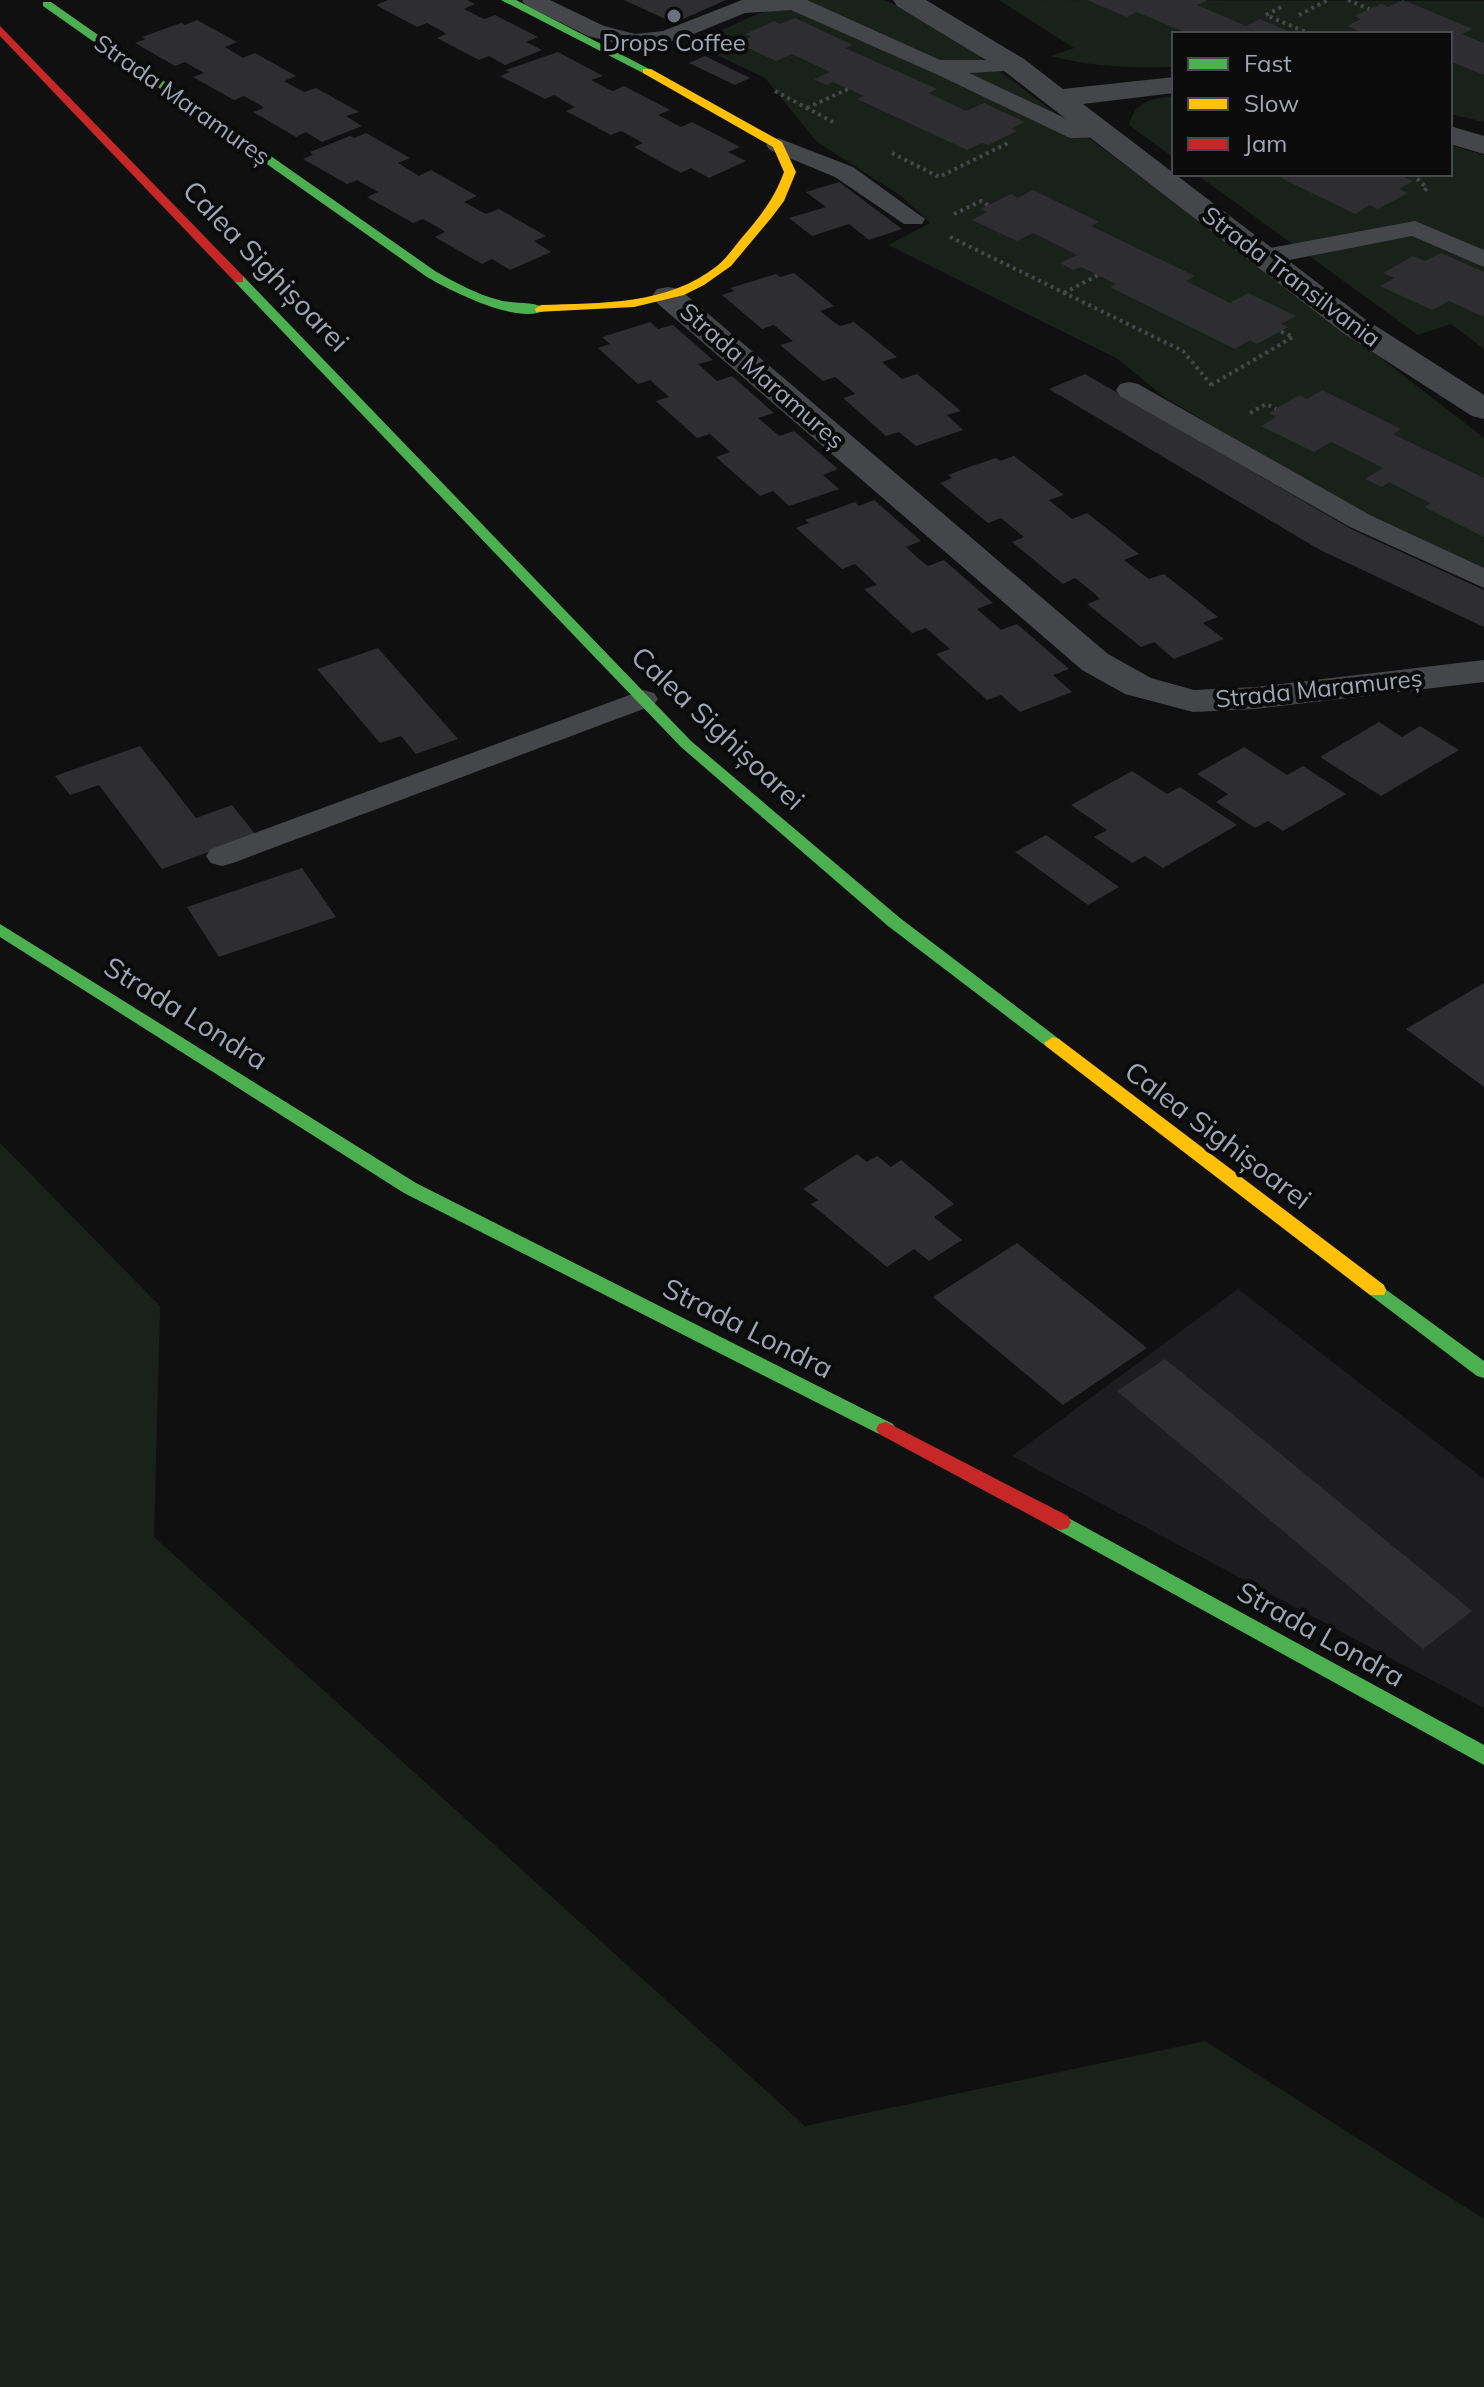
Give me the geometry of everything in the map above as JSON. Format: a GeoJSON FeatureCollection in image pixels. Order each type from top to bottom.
{"type":"FeatureCollection","features":[{"type":"Feature","properties":{"kind":"street"},"geometry":{"type":"LineString","coordinates":[[507,0],[601,45],[778,145],[790,172],[780,201],[721,269],[697,285],[668,296]]}},
{"type":"Feature","properties":{"kind":"street","name":"Strada Transilvania"},"geometry":{"type":"LineString","coordinates":[[907,0],[1014,65],[1397,356],[1484,409]]}},
{"type":"Feature","properties":{"kind":"street","name":"Strada Maramureș"},"geometry":{"type":"LineString","coordinates":[[47,4],[387,245],[471,297],[528,310],[603,307],[668,296],[1095,662],[1138,686],[1193,701],[1256,698],[1484,671]]}},
{"type":"Feature","properties":{"kind":"street","name":"Calea Sighișoarei"},"geometry":{"type":"LineString","coordinates":[[0,29],[698,754],[894,922],[1484,1371]]}},
{"type":"Feature","properties":{"kind":"street"},"geometry":{"type":"LineString","coordinates":[[1058,98],[1172,85]]}},
{"type":"Feature","properties":{"kind":"street"},"geometry":{"type":"LineString","coordinates":[[1452,136],[1484,145]]}},
{"type":"Feature","properties":{"kind":"street","name":"Strada Londra"},"geometry":{"type":"LineString","coordinates":[[0,929],[410,1188],[976,1475],[1484,1756]]}},
{"type":"Feature","properties":{"kind":"lane"},"geometry":{"type":"LineString","coordinates":[[533,0],[613,38],[638,41],[686,29],[732,9],[776,2],[795,3],[1078,133],[1102,132]]}},
{"type":"Feature","properties":{"kind":"lane"},"geometry":{"type":"LineString","coordinates":[[937,67],[1014,65]]}},
{"type":"Feature","properties":{"kind":"lane"},"geometry":{"type":"LineString","coordinates":[[778,145],[844,172],[913,219]]}},
{"type":"Feature","properties":{"kind":"lane"},"geometry":{"type":"LineString","coordinates":[[1264,257],[1415,228],[1484,259]]}},
{"type":"Feature","properties":{"kind":"lane"},"geometry":{"type":"LineString","coordinates":[[1129,390],[1360,521],[1484,579]]}},
{"type":"Feature","properties":{"kind":"lane"},"geometry":{"type":"LineString","coordinates":[[222,856],[643,699]]}},
{"type":"Feature","properties":{"kind":"path"},"geometry":{"type":"LineString","coordinates":[[1299,15],[1328,0]]}},
{"type":"Feature","properties":{"kind":"path"},"geometry":{"type":"LineString","coordinates":[[1348,0],[1369,9]]}},
{"type":"Feature","properties":{"kind":"path"},"geometry":{"type":"LineString","coordinates":[[1281,7],[1266,15],[1305,32]]}},
{"type":"Feature","properties":{"kind":"path"},"geometry":{"type":"LineString","coordinates":[[765,86],[845,128]]}},
{"type":"Feature","properties":{"kind":"path"},"geometry":{"type":"LineString","coordinates":[[807,108],[848,89]]}},
{"type":"Feature","properties":{"kind":"path"},"geometry":{"type":"LineString","coordinates":[[884,149],[939,177],[1018,138]]}},
{"type":"Feature","properties":{"kind":"path"},"geometry":{"type":"LineString","coordinates":[[1064,293],[1098,275]]}},
{"type":"Feature","properties":{"kind":"path"},"geometry":{"type":"LineString","coordinates":[[1211,385],[1293,337],[1280,331]]}},
{"type":"Feature","properties":{"kind":"path"},"geometry":{"type":"LineString","coordinates":[[1239,419],[1266,404],[1276,409]]}},
{"type":"Feature","properties":{"kind":"shaded area"},"geometry":{"type":"Polygon","coordinates":[[[790,0],[884,0],[933,22],[1306,300],[1484,438],[1484,568],[1330,496],[1164,397],[1118,359],[888,245],[930,223],[901,196],[816,141],[765,78],[692,43],[790,0]]]}},
{"type":"Feature","properties":{"kind":"shaded area"},"geometry":{"type":"Polygon","coordinates":[[[999,0],[1484,1],[1484,122],[1452,114],[1452,32],[1172,32],[1172,67],[1112,66],[1051,56],[1074,48],[999,0]]]}},
{"type":"Feature","properties":{"kind":"shaded area"},"geometry":{"type":"Polygon","coordinates":[[[1172,96],[1172,157],[1129,125],[1140,106],[1158,98],[1172,96]]]}},
{"type":"Feature","properties":{"kind":"shaded area"},"geometry":{"type":"Polygon","coordinates":[[[1452,146],[1484,155],[1484,349],[1451,324],[1418,335],[1199,176],[1452,176],[1452,146]]]}},
{"type":"Feature","properties":{"kind":"shaded area"},"geometry":{"type":"Polygon","coordinates":[[[0,1143],[160,1306],[154,1537],[805,2126],[1205,2041],[1484,2219],[1484,2387],[0,2387],[0,1143]]]}},
{"type":"Feature","properties":{"kind":"shaded area"},"geometry":{"type":"Polygon","coordinates":[[[1238,1289],[1484,1479],[1484,1708],[1012,1456],[1238,1289]]]}},
{"type":"Feature","properties":{"kind":"building"},"geometry":{"type":"Polygon","coordinates":[[[388,0],[467,0],[475,4],[464,9],[484,19],[495,15],[538,37],[526,42],[542,50],[505,65],[489,56],[479,60],[437,38],[446,34],[442,31],[427,23],[417,27],[376,5],[388,0]]]}},
{"type":"Feature","properties":{"kind":"building","name":"Drops Coffee"},"geometry":{"type":"Polygon","coordinates":[[[624,0],[726,0],[674,23],[624,0]]]}},
{"type":"Feature","properties":{"kind":"building"},"geometry":{"type":"Polygon","coordinates":[[[1087,0],[1208,0],[1197,5],[1246,26],[1260,19],[1290,32],[1184,32],[1137,12],[1127,17],[1087,0]]]}},
{"type":"Feature","properties":{"kind":"building"},"geometry":{"type":"Polygon","coordinates":[[[1403,0],[1473,29],[1462,34],[1484,43],[1484,75],[1452,62],[1452,32],[1360,32],[1347,26],[1361,19],[1354,16],[1381,4],[1388,7],[1403,0]]]}},
{"type":"Feature","properties":{"kind":"building"},"geometry":{"type":"Polygon","coordinates":[[[795,18],[853,45],[845,48],[937,89],[928,93],[966,111],[984,103],[1025,122],[1011,129],[1017,131],[988,145],[982,143],[967,150],[857,99],[864,96],[833,82],[826,85],[814,79],[830,72],[792,54],[776,61],[737,43],[751,37],[745,34],[774,21],[780,24],[795,18]]]}},
{"type":"Feature","properties":{"kind":"building"},"geometry":{"type":"Polygon","coordinates":[[[197,20],[237,42],[225,47],[243,58],[255,53],[296,76],[284,81],[304,92],[316,88],[359,112],[346,116],[362,126],[322,142],[306,132],[296,137],[253,112],[264,108],[260,105],[244,96],[234,100],[193,77],[204,73],[185,62],[175,66],[135,43],[146,39],[142,37],[197,20]]]}},
{"type":"Feature","properties":{"kind":"building"},"geometry":{"type":"Polygon","coordinates":[[[558,52],[603,76],[591,80],[608,89],[613,91],[624,86],[670,110],[658,115],[681,127],[692,122],[740,147],[728,152],[746,161],[709,178],[691,168],[681,173],[634,147],[643,143],[638,140],[621,131],[611,135],[566,111],[575,107],[554,95],[545,99],[500,76],[510,72],[506,70],[558,52]]]}},
{"type":"Feature","properties":{"kind":"building"},"geometry":{"type":"Polygon","coordinates":[[[705,56],[750,78],[735,85],[689,63],[705,56]]]}},
{"type":"Feature","properties":{"kind":"building"},"geometry":{"type":"Polygon","coordinates":[[[366,133],[410,158],[398,163],[419,176],[431,170],[477,196],[464,202],[486,214],[499,209],[546,236],[534,241],[551,252],[510,270],[492,259],[482,264],[435,237],[445,232],[441,229],[423,219],[413,223],[367,197],[378,192],[357,180],[347,184],[303,159],[313,155],[310,152],[366,133]]]}},
{"type":"Feature","properties":{"kind":"building"},"geometry":{"type":"Polygon","coordinates":[[[1277,176],[1402,176],[1413,181],[1399,189],[1408,193],[1378,209],[1370,205],[1355,214],[1277,176]]]}},
{"type":"Feature","properties":{"kind":"building"},"geometry":{"type":"Polygon","coordinates":[[[839,182],[902,229],[869,240],[849,224],[812,236],[789,218],[826,207],[806,192],[839,182]]]}},
{"type":"Feature","properties":{"kind":"building"},"geometry":{"type":"Polygon","coordinates":[[[1033,190],[1099,222],[1091,226],[1195,276],[1186,281],[1230,303],[1248,293],[1296,316],[1281,324],[1288,327],[1257,344],[1250,340],[1235,349],[1110,287],[1116,284],[1098,275],[1081,267],[1073,270],[1060,263],[1077,255],[1033,233],[1017,241],[972,220],[987,212],[980,209],[1011,194],[1018,198],[1033,190]]]}},
{"type":"Feature","properties":{"kind":"building"},"geometry":{"type":"Polygon","coordinates":[[[1441,253],[1484,272],[1484,317],[1449,301],[1432,310],[1380,286],[1394,278],[1383,273],[1413,256],[1425,261],[1441,253]]]}},
{"type":"Feature","properties":{"kind":"building"},"geometry":{"type":"Polygon","coordinates":[[[794,273],[834,306],[820,311],[840,326],[854,322],[897,357],[882,362],[902,379],[917,374],[961,411],[947,415],[963,430],[916,446],[899,432],[886,436],[843,398],[855,394],[851,390],[835,377],[823,381],[780,345],[793,341],[774,325],[762,329],[722,295],[734,291],[730,288],[776,274],[780,277],[794,273]]]}},
{"type":"Feature","properties":{"kind":"building"},"geometry":{"type":"Polygon","coordinates":[[[650,322],[658,329],[673,325],[713,360],[698,364],[717,381],[732,376],[774,413],[758,418],[779,436],[794,431],[838,469],[823,475],[839,489],[789,506],[773,491],[760,496],[716,457],[730,452],[710,434],[697,438],[656,401],[669,397],[650,380],[638,384],[598,348],[610,344],[602,337],[650,322]]]}},
{"type":"Feature","properties":{"kind":"building"},"geometry":{"type":"Polygon","coordinates":[[[1085,374],[1351,529],[1484,590],[1484,627],[1320,550],[1049,389],[1085,374]]]}},
{"type":"Feature","properties":{"kind":"building"},"geometry":{"type":"Polygon","coordinates":[[[1322,390],[1401,429],[1393,434],[1484,478],[1484,537],[1424,507],[1430,503],[1389,482],[1382,487],[1365,479],[1383,468],[1331,442],[1314,452],[1261,426],[1276,417],[1269,413],[1299,395],[1307,399],[1322,390]]]}},
{"type":"Feature","properties":{"kind":"building"},"geometry":{"type":"Polygon","coordinates":[[[1014,456],[1064,495],[1049,500],[1072,519],[1087,513],[1139,554],[1124,560],[1149,579],[1164,574],[1218,617],[1203,623],[1224,639],[1174,659],[1154,642],[1141,647],[1087,604],[1100,599],[1095,594],[1075,578],[1063,584],[1012,542],[1024,537],[1001,518],[988,523],[940,483],[952,478],[948,475],[969,467],[1014,456]]]}},
{"type":"Feature","properties":{"kind":"building"},"geometry":{"type":"Polygon","coordinates":[[[874,500],[921,541],[906,547],[919,559],[928,566],[944,560],[993,603],[977,609],[1001,630],[1017,624],[1069,669],[1053,675],[1072,692],[1020,712],[1001,695],[987,700],[936,654],[950,649],[926,628],[912,633],[864,589],[877,585],[855,564],[842,569],[796,528],[809,523],[805,520],[855,502],[859,506],[874,500]]]}},
{"type":"Feature","properties":{"kind":"building"},"geometry":{"type":"Polygon","coordinates":[[[378,648],[458,739],[416,754],[401,736],[380,743],[317,669],[378,648]]]}},
{"type":"Feature","properties":{"kind":"building"},"geometry":{"type":"Polygon","coordinates":[[[1379,722],[1402,737],[1420,726],[1459,750],[1381,796],[1320,757],[1379,722]]]}},
{"type":"Feature","properties":{"kind":"building"},"geometry":{"type":"Polygon","coordinates":[[[140,746],[196,818],[232,805],[256,835],[162,869],[99,785],[70,795],[55,776],[140,746]]]}},
{"type":"Feature","properties":{"kind":"building"},"geometry":{"type":"Polygon","coordinates":[[[1244,747],[1287,775],[1303,766],[1346,794],[1283,831],[1268,821],[1255,828],[1216,802],[1228,794],[1197,774],[1244,747]]]}},
{"type":"Feature","properties":{"kind":"building"},"geometry":{"type":"Polygon","coordinates":[[[1132,771],[1167,794],[1180,787],[1237,825],[1163,868],[1145,856],[1132,863],[1094,837],[1107,830],[1071,805],[1132,771]]]}},
{"type":"Feature","properties":{"kind":"building"},"geometry":{"type":"Polygon","coordinates":[[[1046,835],[1119,887],[1088,905],[1015,852],[1046,835]]]}},
{"type":"Feature","properties":{"kind":"building"},"geometry":{"type":"Polygon","coordinates":[[[302,868],[336,917],[219,957],[187,907],[302,868]]]}},
{"type":"Feature","properties":{"kind":"building"},"geometry":{"type":"Polygon","coordinates":[[[1484,983],[1484,1087],[1406,1029],[1484,983]]]}},
{"type":"Feature","properties":{"kind":"building"},"geometry":{"type":"Polygon","coordinates":[[[857,1154],[867,1162],[877,1156],[891,1167],[901,1160],[954,1204],[934,1217],[962,1240],[929,1261],[914,1249],[887,1267],[811,1204],[818,1200],[803,1189],[857,1154]]]}},
{"type":"Feature","properties":{"kind":"building"},"geometry":{"type":"Polygon","coordinates":[[[1017,1243],[1147,1348],[1063,1405],[933,1297],[1017,1243]]]}},
{"type":"Feature","properties":{"kind":"building"},"geometry":{"type":"Polygon","coordinates":[[[1165,1359],[1472,1611],[1423,1649],[1117,1391],[1165,1359]]]}},
{"type":"Feature","properties":{"kind":"traffic: fast"},"geometry":{"type":"LineString","coordinates":[[507,0],[647,71]]}},
{"type":"Feature","properties":{"kind":"traffic: fast"},"geometry":{"type":"LineString","coordinates":[[47,4],[431,274],[484,300],[512,307],[541,309]]}},
{"type":"Feature","properties":{"kind":"traffic: fast"},"geometry":{"type":"LineString","coordinates":[[239,279],[686,744],[894,922],[1053,1043]]}},
{"type":"Feature","properties":{"kind":"traffic: fast"},"geometry":{"type":"LineString","coordinates":[[0,929],[410,1188],[886,1429]]}},
{"type":"Feature","properties":{"kind":"traffic: fast"},"geometry":{"type":"LineString","coordinates":[[1377,1290],[1484,1371]]}},
{"type":"Feature","properties":{"kind":"traffic: fast"},"geometry":{"type":"LineString","coordinates":[[1061,1522],[1484,1756]]}},
{"type":"Feature","properties":{"kind":"traffic: slow"},"geometry":{"type":"LineString","coordinates":[[541,309],[634,303],[657,299],[700,283],[731,259],[782,193],[790,172],[778,145],[647,71]]}},
{"type":"Feature","properties":{"kind":"traffic: slow"},"geometry":{"type":"LineString","coordinates":[[1053,1043],[1377,1290]]}},
{"type":"Feature","properties":{"kind":"traffic: jam"},"geometry":{"type":"LineString","coordinates":[[0,29],[239,279]]}},
{"type":"Feature","properties":{"kind":"traffic: jam"},"geometry":{"type":"LineString","coordinates":[[886,1429],[1061,1522]]}},
{"type":"Feature","properties":{"kind":"place","name":"Drops Coffee"},"geometry":{"type":"Point","coordinates":[674,16]}}]}
